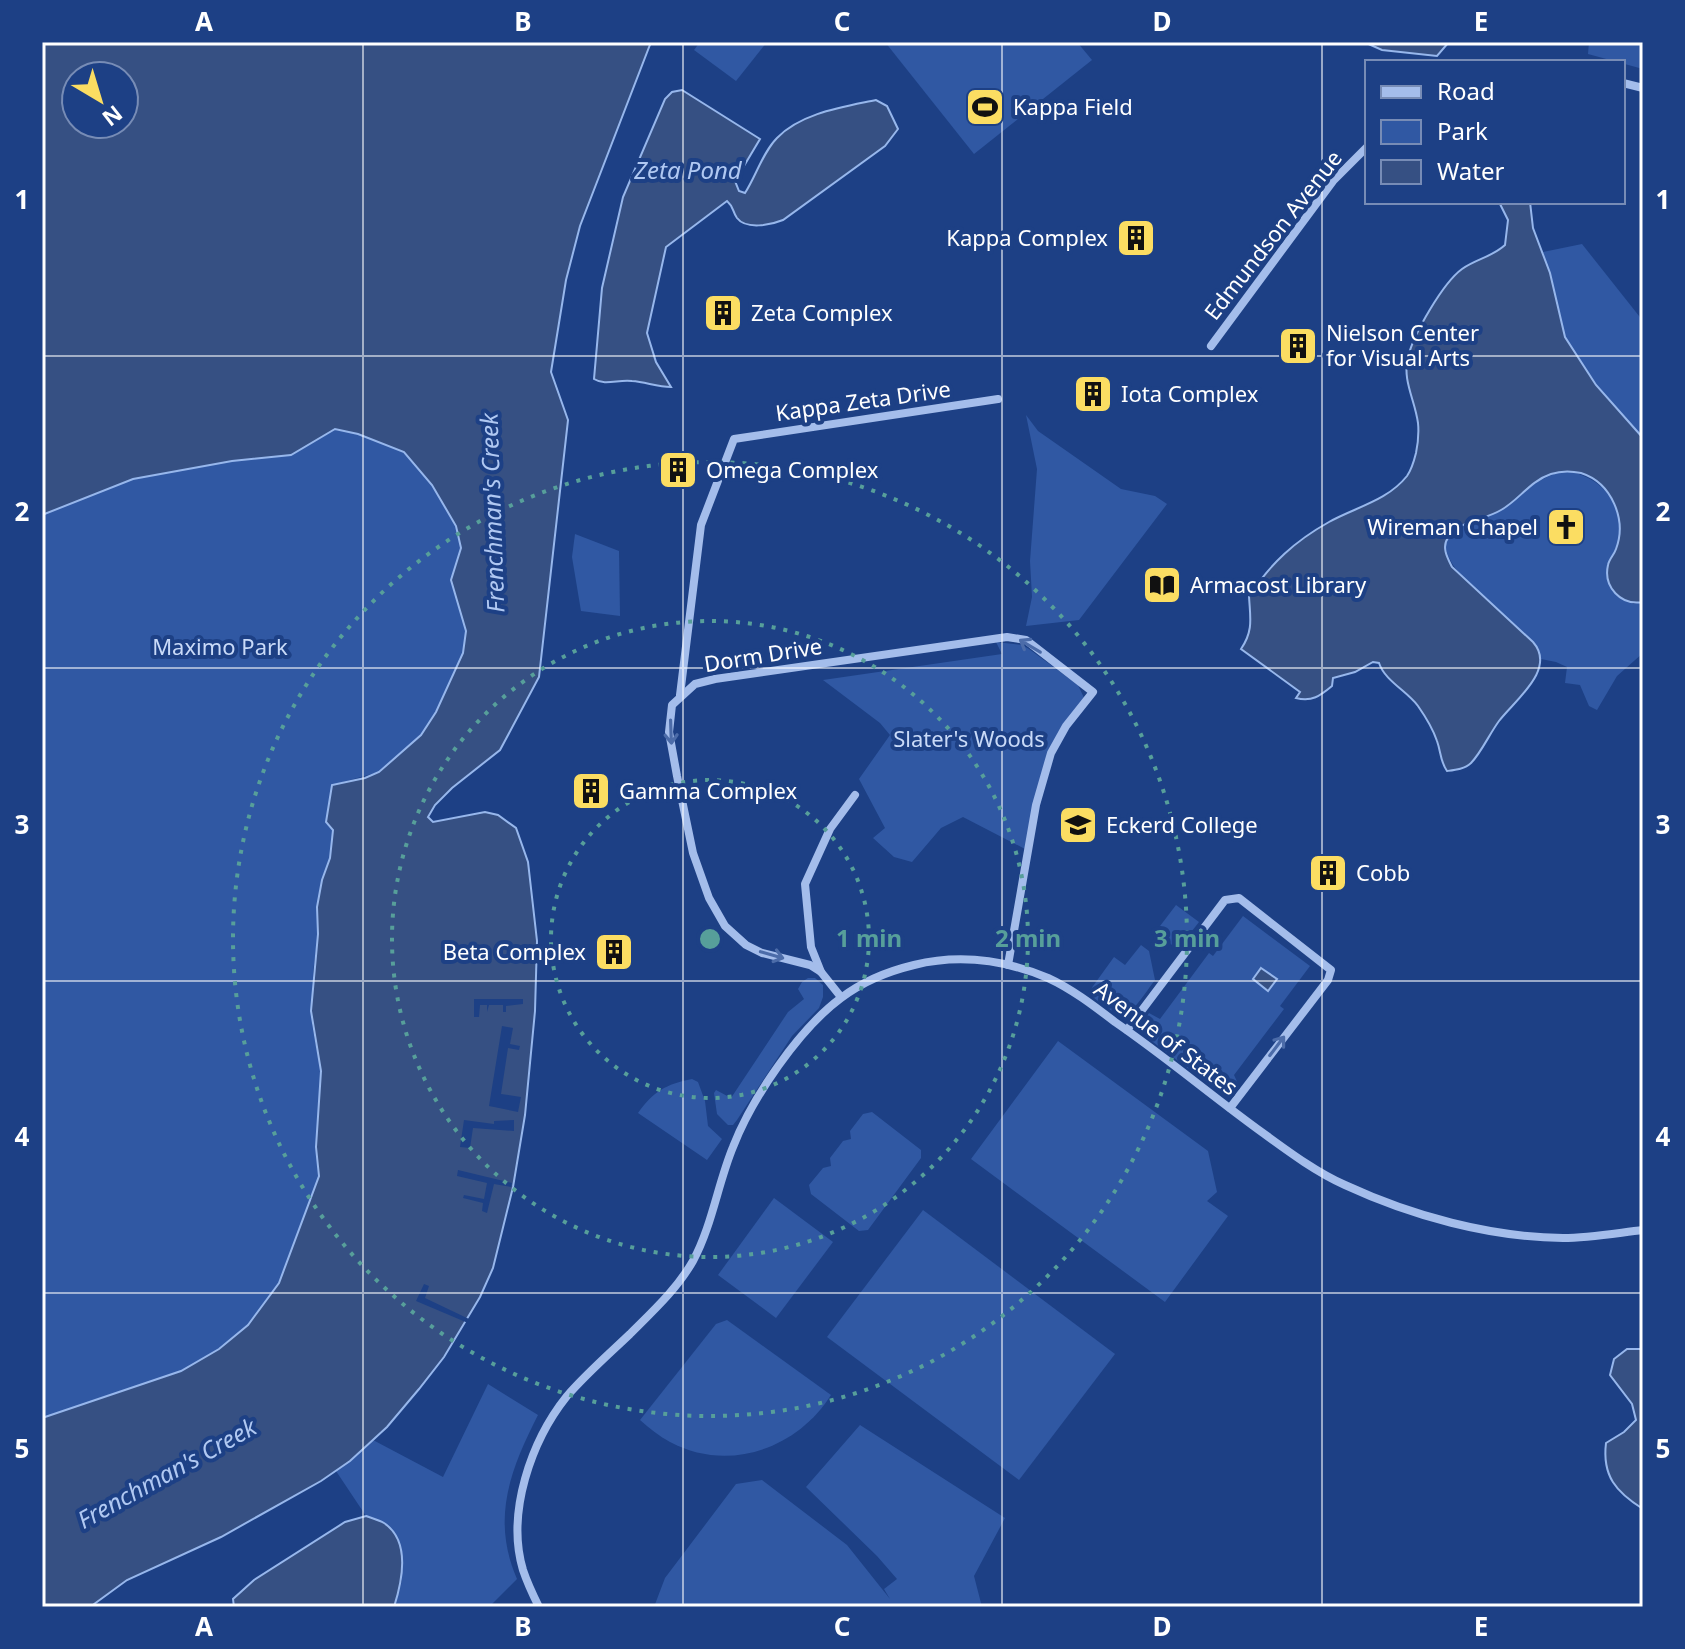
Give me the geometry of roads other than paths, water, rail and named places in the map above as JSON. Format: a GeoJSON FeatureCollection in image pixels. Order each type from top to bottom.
{"type":"FeatureCollection","features":[{"type":"Feature","properties":{"kind":"street","name":"Edmundson Avenue"},"geometry":{"type":"LineString","coordinates":[[1211,346],[1333,181],[1365,149]]}},
{"type":"Feature","properties":{"kind":"street","name":"Kappa Zeta Drive"},"geometry":{"type":"LineString","coordinates":[[680,695],[701,525],[734,439],[998,399]]}},
{"type":"Feature","properties":{"kind":"street","name":"Dorm Drive"},"geometry":{"type":"LineString","coordinates":[[821,972],[810,965],[762,953],[746,945],[725,926],[705,891],[693,853],[669,732],[672,705],[695,684],[715,679],[1007,637],[1026,640],[1093,692],[1066,726],[1047,766],[1036,805],[1008,965]]}},
{"type":"Feature","properties":{"kind":"street"},"geometry":{"type":"LineString","coordinates":[[841,997],[821,972],[811,947],[805,884],[830,829],[855,795]]}},
{"type":"Feature","properties":{"kind":"street"},"geometry":{"type":"LineString","coordinates":[[1127,1030],[1225,900],[1239,898],[1331,970],[1328,980],[1230,1108]]}},
{"type":"Feature","properties":{"kind":"street","name":"Avenue of States"},"geometry":{"type":"LineString","coordinates":[[539,1607],[522,1568],[519,1533],[522,1489],[531,1456],[568,1396],[663,1301],[695,1258],[735,1142],[767,1084],[805,1033],[841,997],[873,979],[937,960],[972,959],[1008,965],[1049,979],[1074,992],[1127,1030],[1297,1158],[1341,1184],[1425,1217],[1473,1228],[1562,1238],[1643,1230]]}},
{"type":"Feature","properties":{"kind":"water","name":"Frenchman's Creek"},"geometry":{"type":"Polygon","coordinates":[[[42,42],[651,42],[580,226],[566,280],[551,372],[568,420],[539,677],[500,750],[452,788],[428,817],[433,822],[485,812],[498,815],[516,828],[528,862],[537,941],[535,1011],[525,1115],[513,1187],[493,1268],[480,1297],[444,1357],[387,1427],[350,1461],[321,1481],[221,1537],[127,1580],[90,1607],[42,1607],[42,1418],[181,1371],[219,1349],[248,1325],[279,1283],[319,1176],[316,1147],[321,1071],[311,1011],[318,934],[317,907],[330,858],[333,830],[326,822],[332,785],[379,772],[421,735],[436,712],[463,653],[466,631],[451,580],[461,548],[456,526],[432,485],[404,452],[358,434],[335,429],[291,455],[232,461],[133,479],[42,515],[42,42]]]}},
{"type":"Feature","properties":{"kind":"water"},"geometry":{"type":"Polygon","coordinates":[[[1364,42],[1449,42],[1437,56],[1382,50],[1364,42]]]}},
{"type":"Feature","properties":{"kind":"water","name":"Zeta Pond"},"geometry":{"type":"Polygon","coordinates":[[[682,90],[760,139],[735,181],[739,191],[745,193],[772,144],[798,122],[876,100],[887,106],[898,129],[885,146],[783,220],[766,225],[746,224],[737,218],[727,201],[666,247],[647,333],[656,362],[671,387],[632,381],[598,381],[594,379],[602,288],[623,197],[665,99],[672,92],[682,90]]]}},
{"type":"Feature","properties":{"kind":"water"},"geometry":{"type":"Polygon","coordinates":[[[1500,204],[1530,204],[1533,228],[1550,273],[1565,337],[1596,385],[1643,438],[1643,602],[1621,598],[1608,581],[1609,563],[1619,538],[1618,515],[1609,494],[1592,478],[1581,473],[1562,472],[1544,477],[1501,510],[1453,532],[1445,545],[1452,567],[1533,642],[1539,652],[1540,663],[1531,684],[1499,721],[1475,759],[1466,767],[1447,771],[1435,736],[1423,714],[1386,675],[1379,663],[1373,662],[1355,672],[1333,678],[1332,686],[1324,693],[1302,699],[1296,698],[1300,692],[1241,649],[1250,629],[1249,596],[1275,563],[1305,537],[1329,522],[1390,492],[1409,473],[1418,434],[1407,374],[1411,347],[1430,309],[1454,276],[1505,245],[1508,220],[1500,204]]]}},
{"type":"Feature","properties":{"kind":"water"},"geometry":{"type":"Polygon","coordinates":[[[1261,968],[1277,979],[1268,991],[1253,979],[1261,968]]]}},
{"type":"Feature","properties":{"kind":"water"},"geometry":{"type":"Polygon","coordinates":[[[1627,1349],[1643,1349],[1643,1509],[1613,1482],[1605,1455],[1606,1443],[1636,1420],[1632,1404],[1610,1375],[1614,1359],[1627,1349]]]}},
{"type":"Feature","properties":{"kind":"water"},"geometry":{"type":"Polygon","coordinates":[[[366,1516],[384,1523],[398,1540],[402,1562],[394,1607],[234,1607],[233,1599],[254,1580],[345,1522],[366,1516]]]}},
{"type":"Feature","properties":{"kind":"place","name":"Kappa Field"},"geometry":{"type":"Point","coordinates":[985,107]}},
{"type":"Feature","properties":{"kind":"place","name":"Kappa Complex"},"geometry":{"type":"Point","coordinates":[1136,238]}},
{"type":"Feature","properties":{"kind":"place","name":"Zeta Complex"},"geometry":{"type":"Point","coordinates":[723,313]}},
{"type":"Feature","properties":{"kind":"place","name":"Nielson Center for Visual Arts"},"geometry":{"type":"Point","coordinates":[1298,346]}},
{"type":"Feature","properties":{"kind":"place","name":"Iota Complex"},"geometry":{"type":"Point","coordinates":[1093,394]}},
{"type":"Feature","properties":{"kind":"place","name":"Omega Complex"},"geometry":{"type":"Point","coordinates":[678,470]}},
{"type":"Feature","properties":{"kind":"place","name":"Wireman Chapel"},"geometry":{"type":"Point","coordinates":[1566,527]}},
{"type":"Feature","properties":{"kind":"place","name":"Armacost Library"},"geometry":{"type":"Point","coordinates":[1162,585]}},
{"type":"Feature","properties":{"kind":"place","name":"Gamma Complex"},"geometry":{"type":"Point","coordinates":[591,791]}},
{"type":"Feature","properties":{"kind":"place","name":"Eckerd College"},"geometry":{"type":"Point","coordinates":[1078,825]}},
{"type":"Feature","properties":{"kind":"place","name":"Cobb"},"geometry":{"type":"Point","coordinates":[1328,873]}},
{"type":"Feature","properties":{"kind":"place","name":"Beta Complex"},"geometry":{"type":"Point","coordinates":[614,952]}},
{"type":"Feature","properties":{"kind":"park label","name":"Maximo Park"},"geometry":{"type":"Point","coordinates":[220,647]}},
{"type":"Feature","properties":{"kind":"park label","name":"Slater's Woods"},"geometry":{"type":"Point","coordinates":[969,739]}}]}
